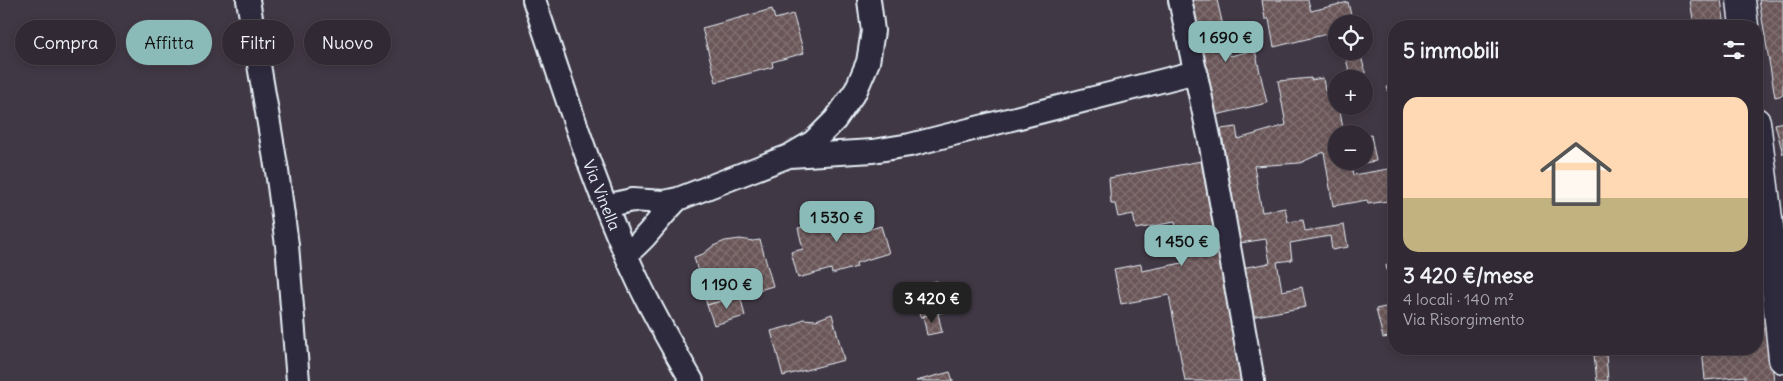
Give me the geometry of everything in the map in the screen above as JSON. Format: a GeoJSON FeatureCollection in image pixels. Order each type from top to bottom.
{"type":"FeatureCollection","features":[{"type":"Feature","properties":{"kind":"street"},"geometry":{"type":"LineString","coordinates":[[248,0],[277,170],[287,245],[298,381]]}},
{"type":"Feature","properties":{"kind":"street","name":"Via Vinella"},"geometry":{"type":"LineString","coordinates":[[534,0],[584,150],[606,206],[626,254],[662,330],[692,381]]}},
{"type":"Feature","properties":{"kind":"street"},"geometry":{"type":"LineString","coordinates":[[606,206],[632,200],[664,202],[678,199],[789,156],[813,142],[835,120],[856,90],[868,62],[873,31],[869,0]]}},
{"type":"Feature","properties":{"kind":"street"},"geometry":{"type":"LineString","coordinates":[[1180,0],[1211,146],[1253,381]]}},
{"type":"Feature","properties":{"kind":"street"},"geometry":{"type":"LineString","coordinates":[[1741,0],[1743,20]]}},
{"type":"Feature","properties":{"kind":"street"},"geometry":{"type":"LineString","coordinates":[[789,156],[872,151],[910,145],[1196,72]]}},
{"type":"Feature","properties":{"kind":"street"},"geometry":{"type":"LineString","coordinates":[[1763,175],[1772,243],[1783,359]]}},
{"type":"Feature","properties":{"kind":"street"},"geometry":{"type":"LineString","coordinates":[[626,254],[646,238],[678,199]]}},
{"type":"Feature","properties":{"kind":"building"},"geometry":{"type":"Polygon","coordinates":[[[1188,0],[1217,0],[1230,56],[1255,50],[1267,103],[1216,115],[1188,0]]]}},
{"type":"Feature","properties":{"kind":"building"},"geometry":{"type":"Polygon","coordinates":[[[1262,0],[1308,0],[1311,11],[1348,2],[1351,15],[1328,15],[1328,34],[1274,47],[1269,19],[1265,19],[1262,0]]]}},
{"type":"Feature","properties":{"kind":"building"},"geometry":{"type":"Polygon","coordinates":[[[1690,0],[1721,0],[1724,20],[1693,20],[1690,0]]]}},
{"type":"Feature","properties":{"kind":"building"},"geometry":{"type":"Polygon","coordinates":[[[1759,0],[1783,0],[1783,95],[1775,97],[1763,20],[1759,0]]]}},
{"type":"Feature","properties":{"kind":"building"},"geometry":{"type":"Polygon","coordinates":[[[772,9],[775,19],[793,14],[804,53],[772,62],[773,67],[716,82],[702,28],[772,9]]]}},
{"type":"Feature","properties":{"kind":"building"},"geometry":{"type":"Polygon","coordinates":[[[1346,60],[1362,60],[1365,70],[1349,70],[1346,60]]]}},
{"type":"Feature","properties":{"kind":"building"},"geometry":{"type":"Polygon","coordinates":[[[1323,78],[1325,91],[1328,90],[1328,115],[1341,115],[1342,125],[1328,125],[1328,170],[1352,170],[1353,175],[1388,169],[1388,201],[1368,204],[1367,200],[1333,206],[1324,152],[1300,163],[1254,166],[1262,212],[1285,208],[1288,222],[1303,220],[1305,231],[1344,225],[1348,247],[1332,250],[1330,236],[1290,243],[1292,260],[1277,262],[1282,291],[1302,287],[1306,307],[1250,317],[1241,268],[1270,263],[1266,239],[1240,243],[1221,129],[1236,127],[1238,139],[1286,125],[1278,81],[1323,78]]]}},
{"type":"Feature","properties":{"kind":"building"},"geometry":{"type":"Polygon","coordinates":[[[1783,122],[1783,154],[1775,124],[1783,122]]]}},
{"type":"Feature","properties":{"kind":"building"},"geometry":{"type":"Polygon","coordinates":[[[1373,145],[1376,161],[1373,161],[1373,145]]]}},
{"type":"Feature","properties":{"kind":"building"},"geometry":{"type":"Polygon","coordinates":[[[1201,161],[1242,381],[1185,381],[1169,295],[1121,304],[1114,269],[1141,264],[1142,271],[1182,263],[1175,222],[1136,229],[1133,214],[1118,217],[1115,204],[1111,204],[1109,178],[1201,161]]]}},
{"type":"Feature","properties":{"kind":"building"},"geometry":{"type":"Polygon","coordinates":[[[833,210],[855,212],[862,210],[867,230],[881,226],[889,253],[856,263],[857,267],[832,274],[831,269],[798,278],[791,252],[803,249],[798,228],[804,227],[814,217],[833,210]]]}},
{"type":"Feature","properties":{"kind":"building"},"geometry":{"type":"Polygon","coordinates":[[[740,239],[760,240],[773,286],[707,305],[694,257],[725,241],[740,239]]]}},
{"type":"Feature","properties":{"kind":"building"},"geometry":{"type":"Polygon","coordinates":[[[937,281],[940,294],[944,294],[948,311],[920,317],[914,287],[937,281]]]}},
{"type":"Feature","properties":{"kind":"building"},"geometry":{"type":"Polygon","coordinates":[[[1763,286],[1774,381],[1745,381],[1745,376],[1705,380],[1703,355],[1763,355],[1763,286]]]}},
{"type":"Feature","properties":{"kind":"building"},"geometry":{"type":"Polygon","coordinates":[[[740,295],[745,316],[714,325],[707,305],[740,295]]]}},
{"type":"Feature","properties":{"kind":"building"},"geometry":{"type":"Polygon","coordinates":[[[1388,306],[1388,337],[1383,338],[1376,309],[1388,306]]]}},
{"type":"Feature","properties":{"kind":"building"},"geometry":{"type":"Polygon","coordinates":[[[938,313],[942,332],[927,335],[923,316],[938,313]]]}},
{"type":"Feature","properties":{"kind":"building"},"geometry":{"type":"Polygon","coordinates":[[[832,314],[844,360],[783,376],[771,331],[794,325],[803,319],[816,320],[832,314]]]}},
{"type":"Feature","properties":{"kind":"building"},"geometry":{"type":"Polygon","coordinates":[[[1594,355],[1606,355],[1608,381],[1597,381],[1594,355]]]}},
{"type":"Feature","properties":{"kind":"building"},"geometry":{"type":"Polygon","coordinates":[[[950,372],[953,381],[916,381],[950,372]]]}}]}
